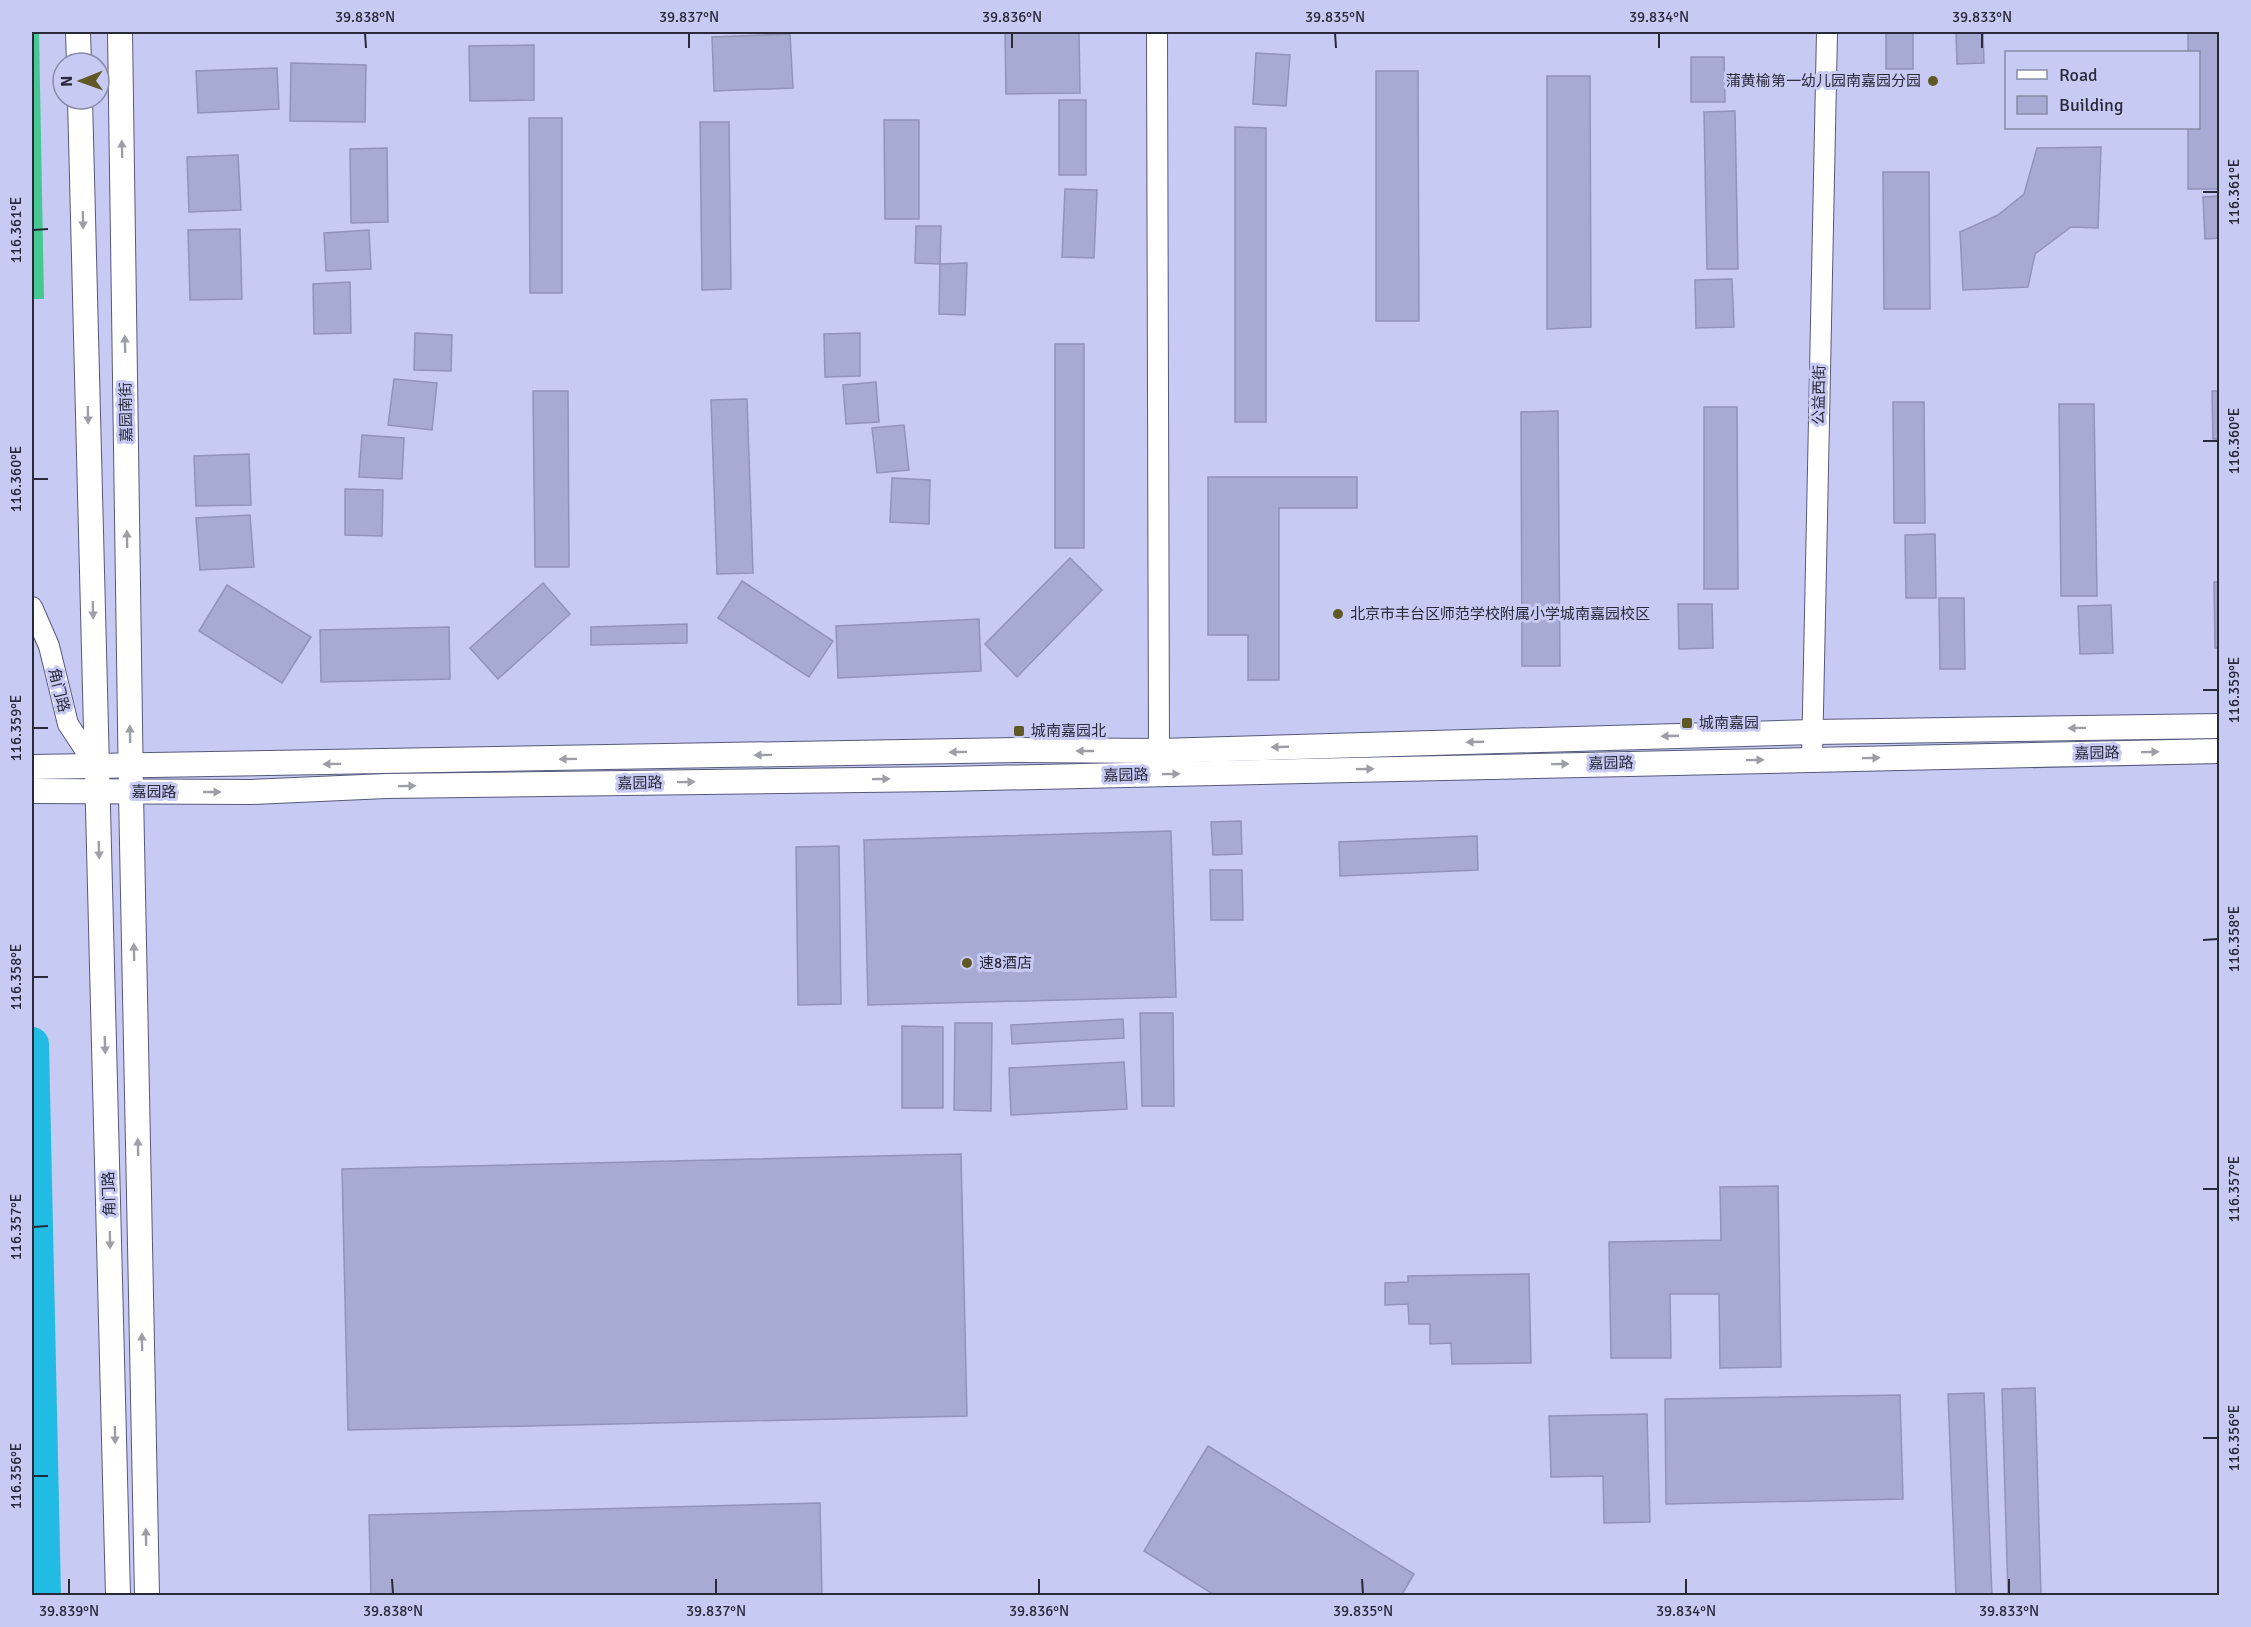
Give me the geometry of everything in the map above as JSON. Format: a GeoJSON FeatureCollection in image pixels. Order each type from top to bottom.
{"type":"FeatureCollection","features":[{"type":"Feature","properties":{"kind":"main road"},"geometry":{"type":"LineString","coordinates":[[78,32],[79,51]]}},
{"type":"Feature","properties":{"kind":"main road","name":"嘉园南街"},"geometry":{"type":"LineString","coordinates":[[120,32],[131,792]]}},
{"type":"Feature","properties":{"kind":"main road"},"geometry":{"type":"LineString","coordinates":[[80,111],[98,792]]}},
{"type":"Feature","properties":{"kind":"main road","name":"嘉园路"},"geometry":{"type":"LineString","coordinates":[[32,791],[97,768],[1005,751],[1159,751],[1813,732],[2220,726]]}},
{"type":"Feature","properties":{"kind":"main road","name":"嘉园路"},"geometry":{"type":"LineString","coordinates":[[32,767],[69,779],[98,792],[131,792],[943,779],[2220,751]]}},
{"type":"Feature","properties":{"kind":"main road","name":"角门路"},"geometry":{"type":"LineString","coordinates":[[98,792],[118,1596]]}},
{"type":"Feature","properties":{"kind":"main road","name":"角门路"},"geometry":{"type":"LineString","coordinates":[[131,792],[147,1596]]}},
{"type":"Feature","properties":{"kind":"street"},"geometry":{"type":"LineString","coordinates":[[1157,32],[1159,751]]}},
{"type":"Feature","properties":{"kind":"street","name":"公益西街"},"geometry":{"type":"LineString","coordinates":[[1812,759],[1827,32]]}},
{"type":"Feature","properties":{"kind":"street","name":"角门路"},"geometry":{"type":"LineString","coordinates":[[32,607],[49,646],[68,724],[97,768]]}},
{"type":"Feature","properties":{"kind":"green space"},"geometry":{"type":"Polygon","coordinates":[[[32,32],[39,32],[44,299],[32,299],[32,32]]]}},
{"type":"Feature","properties":{"kind":"building"},"geometry":{"type":"Polygon","coordinates":[[[1005,32],[1079,32],[1080,93],[1006,94],[1005,32]]]}},
{"type":"Feature","properties":{"kind":"building"},"geometry":{"type":"Polygon","coordinates":[[[1886,32],[1913,32],[1913,69],[1886,69],[1886,32]]]}},
{"type":"Feature","properties":{"kind":"building"},"geometry":{"type":"Polygon","coordinates":[[[1956,32],[1983,32],[1984,63],[1957,64],[1956,32]]]}},
{"type":"Feature","properties":{"kind":"building"},"geometry":{"type":"Polygon","coordinates":[[[2188,32],[2220,32],[2220,189],[2188,189],[2188,129],[2200,129],[2200,51],[2188,51],[2188,32]]]}},
{"type":"Feature","properties":{"kind":"building"},"geometry":{"type":"Polygon","coordinates":[[[790,34],[793,88],[714,91],[712,37],[790,34]]]}},
{"type":"Feature","properties":{"kind":"building"},"geometry":{"type":"Polygon","coordinates":[[[534,45],[534,100],[470,101],[469,46],[534,45]]]}},
{"type":"Feature","properties":{"kind":"building"},"geometry":{"type":"Polygon","coordinates":[[[1256,53],[1290,55],[1286,106],[1253,104],[1256,53]]]}},
{"type":"Feature","properties":{"kind":"building"},"geometry":{"type":"Polygon","coordinates":[[[1691,57],[1724,57],[1725,102],[1691,102],[1691,57]]]}},
{"type":"Feature","properties":{"kind":"building"},"geometry":{"type":"Polygon","coordinates":[[[291,63],[366,65],[365,122],[290,121],[291,63]]]}},
{"type":"Feature","properties":{"kind":"building"},"geometry":{"type":"Polygon","coordinates":[[[277,68],[279,109],[198,113],[196,71],[277,68]]]}},
{"type":"Feature","properties":{"kind":"building"},"geometry":{"type":"Polygon","coordinates":[[[1376,71],[1418,71],[1419,321],[1376,321],[1376,71]]]}},
{"type":"Feature","properties":{"kind":"building"},"geometry":{"type":"Polygon","coordinates":[[[1547,76],[1590,76],[1591,327],[1547,329],[1547,76]]]}},
{"type":"Feature","properties":{"kind":"building"},"geometry":{"type":"Polygon","coordinates":[[[1059,100],[1086,100],[1086,175],[1059,175],[1059,100]]]}},
{"type":"Feature","properties":{"kind":"building"},"geometry":{"type":"Polygon","coordinates":[[[1735,111],[1738,269],[1707,269],[1704,112],[1735,111]]]}},
{"type":"Feature","properties":{"kind":"building"},"geometry":{"type":"Polygon","coordinates":[[[529,118],[562,118],[562,293],[530,293],[529,118]]]}},
{"type":"Feature","properties":{"kind":"building"},"geometry":{"type":"Polygon","coordinates":[[[884,120],[919,120],[919,219],[885,219],[884,120]]]}},
{"type":"Feature","properties":{"kind":"building"},"geometry":{"type":"Polygon","coordinates":[[[700,122],[729,122],[731,289],[702,290],[700,122]]]}},
{"type":"Feature","properties":{"kind":"building"},"geometry":{"type":"Polygon","coordinates":[[[1235,127],[1266,128],[1266,422],[1235,422],[1235,127]]]}},
{"type":"Feature","properties":{"kind":"building"},"geometry":{"type":"Polygon","coordinates":[[[2101,147],[2098,228],[2071,227],[2035,254],[2028,287],[1963,290],[1960,232],[1998,215],[2024,194],[2037,148],[2101,147]]]}},
{"type":"Feature","properties":{"kind":"building"},"geometry":{"type":"Polygon","coordinates":[[[387,148],[388,222],[351,223],[350,149],[387,148]]]}},
{"type":"Feature","properties":{"kind":"building"},"geometry":{"type":"Polygon","coordinates":[[[238,155],[241,210],[189,212],[187,157],[238,155]]]}},
{"type":"Feature","properties":{"kind":"building"},"geometry":{"type":"Polygon","coordinates":[[[1883,172],[1929,172],[1930,309],[1884,309],[1883,172]]]}},
{"type":"Feature","properties":{"kind":"building"},"geometry":{"type":"Polygon","coordinates":[[[1065,189],[1097,190],[1094,258],[1062,257],[1065,189]]]}},
{"type":"Feature","properties":{"kind":"building"},"geometry":{"type":"Polygon","coordinates":[[[2220,196],[2220,238],[2205,239],[2203,197],[2220,196]]]}},
{"type":"Feature","properties":{"kind":"building"},"geometry":{"type":"Polygon","coordinates":[[[916,226],[941,226],[940,264],[915,263],[916,226]]]}},
{"type":"Feature","properties":{"kind":"building"},"geometry":{"type":"Polygon","coordinates":[[[240,229],[242,299],[190,300],[188,230],[240,229]]]}},
{"type":"Feature","properties":{"kind":"building"},"geometry":{"type":"Polygon","coordinates":[[[369,230],[371,269],[326,271],[324,233],[369,230]]]}},
{"type":"Feature","properties":{"kind":"building"},"geometry":{"type":"Polygon","coordinates":[[[967,263],[965,315],[939,314],[940,264],[967,263]]]}},
{"type":"Feature","properties":{"kind":"building"},"geometry":{"type":"Polygon","coordinates":[[[1732,279],[1734,327],[1696,328],[1695,280],[1732,279]]]}},
{"type":"Feature","properties":{"kind":"building"},"geometry":{"type":"Polygon","coordinates":[[[350,282],[351,333],[314,334],[313,284],[350,282]]]}},
{"type":"Feature","properties":{"kind":"building"},"geometry":{"type":"Polygon","coordinates":[[[415,333],[452,335],[451,371],[414,370],[415,333]]]}},
{"type":"Feature","properties":{"kind":"building"},"geometry":{"type":"Polygon","coordinates":[[[860,333],[860,376],[825,377],[824,334],[860,333]]]}},
{"type":"Feature","properties":{"kind":"building"},"geometry":{"type":"Polygon","coordinates":[[[1055,344],[1084,344],[1084,548],[1055,548],[1055,344]]]}},
{"type":"Feature","properties":{"kind":"building"},"geometry":{"type":"Polygon","coordinates":[[[394,379],[437,383],[432,430],[388,425],[394,379]]]}},
{"type":"Feature","properties":{"kind":"building"},"geometry":{"type":"Polygon","coordinates":[[[876,382],[879,422],[846,424],[843,385],[876,382]]]}},
{"type":"Feature","properties":{"kind":"building"},"geometry":{"type":"Polygon","coordinates":[[[533,391],[568,391],[569,567],[535,567],[533,391]]]}},
{"type":"Feature","properties":{"kind":"building"},"geometry":{"type":"Polygon","coordinates":[[[2212,391],[2220,391],[2220,439],[2213,439],[2212,391]]]}},
{"type":"Feature","properties":{"kind":"building"},"geometry":{"type":"Polygon","coordinates":[[[747,399],[753,573],[717,574],[711,400],[747,399]]]}},
{"type":"Feature","properties":{"kind":"building"},"geometry":{"type":"Polygon","coordinates":[[[1893,402],[1924,402],[1925,523],[1894,523],[1893,402]]]}},
{"type":"Feature","properties":{"kind":"building"},"geometry":{"type":"Polygon","coordinates":[[[2059,404],[2094,404],[2097,596],[2061,596],[2059,404]]]}},
{"type":"Feature","properties":{"kind":"building"},"geometry":{"type":"Polygon","coordinates":[[[1704,407],[1737,407],[1738,589],[1704,589],[1704,407]]]}},
{"type":"Feature","properties":{"kind":"building"},"geometry":{"type":"Polygon","coordinates":[[[1558,411],[1560,666],[1522,666],[1521,412],[1558,411]]]}},
{"type":"Feature","properties":{"kind":"building"},"geometry":{"type":"Polygon","coordinates":[[[904,425],[909,470],[877,473],[872,428],[904,425]]]}},
{"type":"Feature","properties":{"kind":"building"},"geometry":{"type":"Polygon","coordinates":[[[362,435],[404,438],[402,479],[359,477],[362,435]]]}},
{"type":"Feature","properties":{"kind":"building"},"geometry":{"type":"Polygon","coordinates":[[[249,454],[251,505],[196,506],[194,456],[249,454]]]}},
{"type":"Feature","properties":{"kind":"building"},"geometry":{"type":"Polygon","coordinates":[[[1208,477],[1357,477],[1357,508],[1279,508],[1279,680],[1248,680],[1248,635],[1208,635],[1208,477]]]}},
{"type":"Feature","properties":{"kind":"building"},"geometry":{"type":"Polygon","coordinates":[[[892,478],[930,480],[929,524],[890,522],[892,478]]]}},
{"type":"Feature","properties":{"kind":"building"},"geometry":{"type":"Polygon","coordinates":[[[345,489],[383,490],[382,536],[345,535],[345,489]]]}},
{"type":"Feature","properties":{"kind":"building"},"geometry":{"type":"Polygon","coordinates":[[[250,515],[254,567],[200,570],[196,518],[250,515]]]}},
{"type":"Feature","properties":{"kind":"building"},"geometry":{"type":"Polygon","coordinates":[[[1935,534],[1936,598],[1906,598],[1905,535],[1935,534]]]}},
{"type":"Feature","properties":{"kind":"building"},"geometry":{"type":"Polygon","coordinates":[[[1070,558],[1102,590],[1017,677],[985,644],[1070,558]]]}},
{"type":"Feature","properties":{"kind":"building"},"geometry":{"type":"Polygon","coordinates":[[[742,581],[833,641],[809,677],[718,618],[742,581]]]}},
{"type":"Feature","properties":{"kind":"building"},"geometry":{"type":"Polygon","coordinates":[[[2214,582],[2220,582],[2220,648],[2215,648],[2214,582]]]}},
{"type":"Feature","properties":{"kind":"building"},"geometry":{"type":"Polygon","coordinates":[[[543,583],[570,614],[498,679],[470,648],[543,583]]]}},
{"type":"Feature","properties":{"kind":"building"},"geometry":{"type":"Polygon","coordinates":[[[227,585],[311,637],[282,683],[199,631],[227,585]]]}},
{"type":"Feature","properties":{"kind":"building"},"geometry":{"type":"Polygon","coordinates":[[[1939,598],[1964,598],[1965,669],[1940,669],[1939,598]]]}},
{"type":"Feature","properties":{"kind":"building"},"geometry":{"type":"Polygon","coordinates":[[[1678,604],[1712,604],[1713,648],[1679,649],[1678,604]]]}},
{"type":"Feature","properties":{"kind":"building"},"geometry":{"type":"Polygon","coordinates":[[[2111,605],[2113,653],[2080,654],[2078,606],[2111,605]]]}},
{"type":"Feature","properties":{"kind":"building"},"geometry":{"type":"Polygon","coordinates":[[[979,619],[981,671],[838,678],[836,626],[979,619]]]}},
{"type":"Feature","properties":{"kind":"building"},"geometry":{"type":"Polygon","coordinates":[[[687,624],[687,643],[591,645],[591,627],[687,624]]]}},
{"type":"Feature","properties":{"kind":"building"},"geometry":{"type":"Polygon","coordinates":[[[449,627],[450,679],[321,682],[320,630],[449,627]]]}},
{"type":"Feature","properties":{"kind":"building"},"geometry":{"type":"Polygon","coordinates":[[[1241,821],[1242,854],[1213,855],[1211,822],[1241,821]]]}},
{"type":"Feature","properties":{"kind":"building"},"geometry":{"type":"Polygon","coordinates":[[[1171,831],[1176,997],[868,1005],[864,840],[1171,831]]]}},
{"type":"Feature","properties":{"kind":"building"},"geometry":{"type":"Polygon","coordinates":[[[1477,836],[1478,870],[1340,876],[1339,842],[1477,836]]]}},
{"type":"Feature","properties":{"kind":"building"},"geometry":{"type":"Polygon","coordinates":[[[839,846],[841,1004],[798,1005],[796,847],[839,846]]]}},
{"type":"Feature","properties":{"kind":"building"},"geometry":{"type":"Polygon","coordinates":[[[1210,870],[1242,870],[1243,920],[1211,920],[1210,870]]]}},
{"type":"Feature","properties":{"kind":"building"},"geometry":{"type":"Polygon","coordinates":[[[1140,1013],[1173,1013],[1174,1106],[1142,1106],[1140,1013]]]}},
{"type":"Feature","properties":{"kind":"building"},"geometry":{"type":"Polygon","coordinates":[[[1123,1019],[1124,1038],[1012,1044],[1011,1025],[1123,1019]]]}},
{"type":"Feature","properties":{"kind":"building"},"geometry":{"type":"Polygon","coordinates":[[[955,1023],[992,1023],[991,1111],[954,1110],[955,1023]]]}},
{"type":"Feature","properties":{"kind":"building"},"geometry":{"type":"Polygon","coordinates":[[[902,1026],[943,1027],[943,1108],[902,1108],[902,1026]]]}},
{"type":"Feature","properties":{"kind":"building"},"geometry":{"type":"Polygon","coordinates":[[[1124,1062],[1127,1109],[1011,1115],[1009,1068],[1124,1062]]]}},
{"type":"Feature","properties":{"kind":"building"},"geometry":{"type":"Polygon","coordinates":[[[961,1154],[967,1416],[348,1430],[342,1169],[961,1154]]]}},
{"type":"Feature","properties":{"kind":"building"},"geometry":{"type":"Polygon","coordinates":[[[1778,1186],[1781,1367],[1720,1368],[1719,1294],[1670,1294],[1671,1358],[1611,1358],[1609,1242],[1721,1240],[1720,1187],[1778,1186]]]}},
{"type":"Feature","properties":{"kind":"building"},"geometry":{"type":"Polygon","coordinates":[[[1529,1274],[1531,1363],[1452,1364],[1451,1343],[1430,1344],[1430,1324],[1409,1324],[1408,1304],[1385,1305],[1385,1283],[1408,1282],[1408,1276],[1529,1274]]]}},
{"type":"Feature","properties":{"kind":"building"},"geometry":{"type":"Polygon","coordinates":[[[2035,1388],[2041,1596],[2008,1596],[2002,1389],[2035,1388]]]}},
{"type":"Feature","properties":{"kind":"building"},"geometry":{"type":"Polygon","coordinates":[[[1984,1393],[1992,1596],[1956,1596],[1948,1394],[1984,1393]]]}},
{"type":"Feature","properties":{"kind":"building"},"geometry":{"type":"Polygon","coordinates":[[[1900,1395],[1903,1499],[1666,1504],[1665,1399],[1900,1395]]]}},
{"type":"Feature","properties":{"kind":"building"},"geometry":{"type":"Polygon","coordinates":[[[1647,1414],[1650,1522],[1604,1523],[1603,1476],[1551,1477],[1549,1416],[1647,1414]]]}},
{"type":"Feature","properties":{"kind":"building"},"geometry":{"type":"Polygon","coordinates":[[[1208,1446],[1414,1574],[1401,1596],[1216,1596],[1144,1551],[1208,1446]]]}},
{"type":"Feature","properties":{"kind":"building"},"geometry":{"type":"Polygon","coordinates":[[[820,1503],[822,1596],[371,1596],[369,1515],[820,1503]]]}},
{"type":"Feature","properties":{"kind":"waterway"},"geometry":{"type":"LineString","coordinates":[[32,1044],[44,1596]]}},
{"type":"Feature","properties":{"kind":"place","name":"蒲黄榆第一幼儿园南嘉园分园"},"geometry":{"type":"Point","coordinates":[1933,81]}},
{"type":"Feature","properties":{"kind":"place","name":"北京市丰台区师范学校附属小学城南嘉园校区"},"geometry":{"type":"Point","coordinates":[1338,614]}},
{"type":"Feature","properties":{"kind":"place","name":"城南嘉园"},"geometry":{"type":"Point","coordinates":[1687,723]}},
{"type":"Feature","properties":{"kind":"place","name":"城南嘉园北"},"geometry":{"type":"Point","coordinates":[1019,731]}},
{"type":"Feature","properties":{"kind":"place","name":"速8酒店"},"geometry":{"type":"Point","coordinates":[967,963]}}]}
